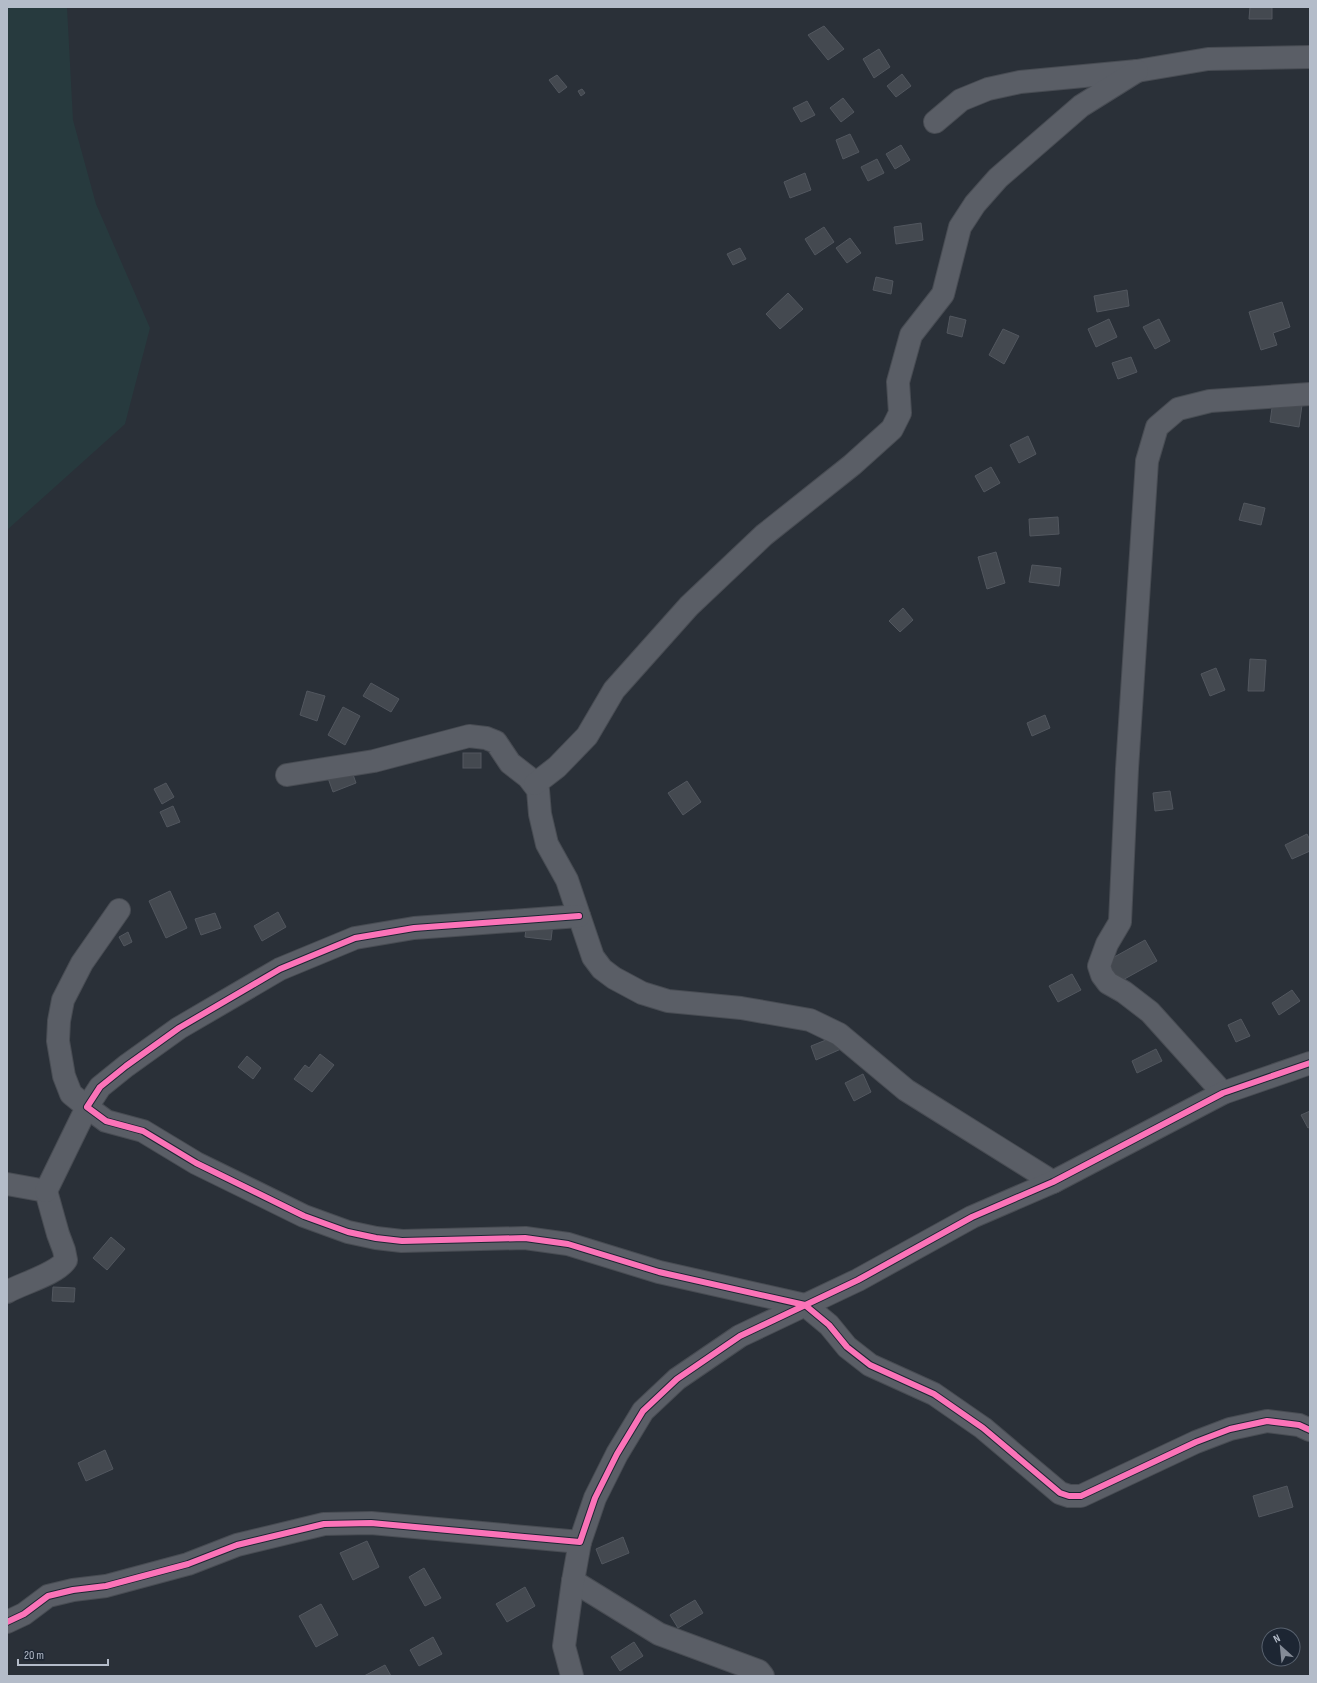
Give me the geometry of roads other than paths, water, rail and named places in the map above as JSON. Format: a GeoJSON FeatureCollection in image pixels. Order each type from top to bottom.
{"type":"FeatureCollection","features":[{"type":"Feature","properties":{"kind":"street"},"geometry":{"type":"LineString","coordinates":[[935,122],[961,100],[988,90],[1020,82],[1137,71],[1208,59],[1310,57]]}},
{"type":"Feature","properties":{"kind":"street"},"geometry":{"type":"LineString","coordinates":[[535,784],[557,767],[587,736],[614,690],[689,606],[764,535],[852,465],[892,429],[900,413],[898,382],[911,335],[943,294],[960,227],[975,204],[998,178],[1080,106],[1137,71]]}},
{"type":"Feature","properties":{"kind":"street"},"geometry":{"type":"LineString","coordinates":[[1223,1093],[1150,1012],[1124,992],[1108,983],[1102,975],[1099,966],[1107,944],[1120,922],[1128,753],[1147,461],[1157,427],[1178,409],[1210,401],[1310,394]]}},
{"type":"Feature","properties":{"kind":"street"},"geometry":{"type":"LineString","coordinates":[[287,775],[374,761],[469,736],[486,738],[496,742],[510,763],[535,784],[538,790],[540,814],[547,844],[566,880],[593,956],[602,969],[614,978],[642,993],[668,1001],[741,1008],[810,1020],[839,1034],[906,1090],[1053,1182]]}},
{"type":"Feature","properties":{"kind":"street"},"geometry":{"type":"LineString","coordinates":[[119,910],[82,963],[63,1000],[58,1021],[58,1041],[64,1076],[71,1094],[106,1121],[143,1131],[196,1163],[304,1216],[348,1232],[376,1238],[402,1241],[525,1238],[568,1244],[659,1272],[805,1305],[829,1325],[847,1347],[870,1365],[934,1394],[983,1428],[1060,1493],[1068,1496],[1081,1496],[1196,1442],[1230,1428],[1268,1421],[1299,1425],[1310,1430]]}},
{"type":"Feature","properties":{"kind":"street"},"geometry":{"type":"LineString","coordinates":[[7,1292],[20,1284],[57,1270],[66,1260],[46,1191],[87,1107],[100,1088],[126,1066],[179,1028],[280,968],[355,938],[414,928],[579,916]]}},
{"type":"Feature","properties":{"kind":"street"},"geometry":{"type":"LineString","coordinates":[[572,1676],[564,1646],[580,1542],[595,1498],[617,1454],[643,1411],[677,1379],[740,1336],[858,1280],[972,1217],[1053,1182],[1223,1093],[1310,1063]]}},
{"type":"Feature","properties":{"kind":"street"},"geometry":{"type":"LineString","coordinates":[[7,1184],[46,1191]]}},
{"type":"Feature","properties":{"kind":"street"},"geometry":{"type":"LineString","coordinates":[[7,1622],[24,1614],[41,1601],[52,1595],[73,1590],[106,1586],[188,1564],[237,1545],[324,1524],[371,1522],[580,1542]]}},
{"type":"Feature","properties":{"kind":"street"},"geometry":{"type":"LineString","coordinates":[[573,1581],[659,1634],[759,1670],[763,1676]]}}]}
